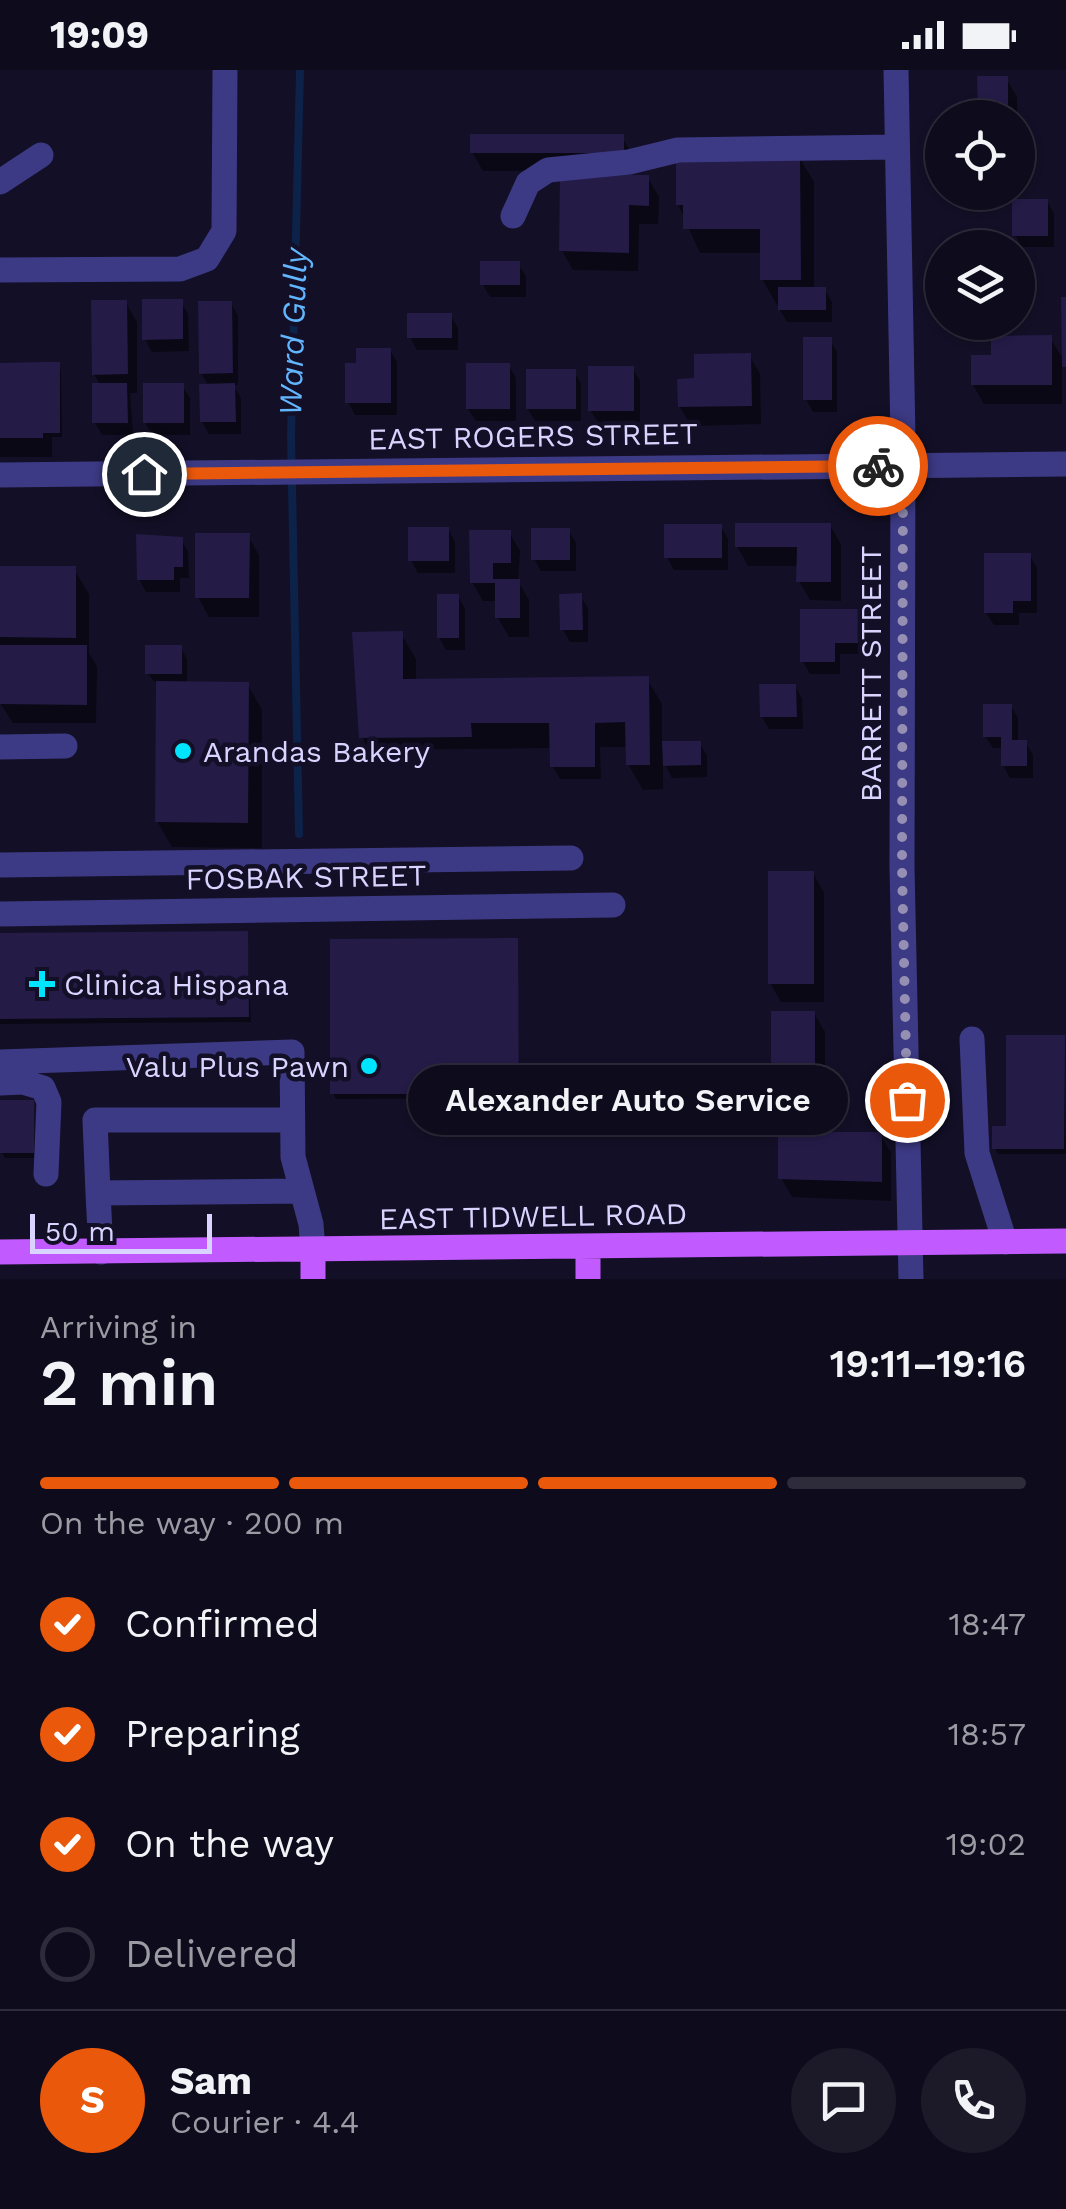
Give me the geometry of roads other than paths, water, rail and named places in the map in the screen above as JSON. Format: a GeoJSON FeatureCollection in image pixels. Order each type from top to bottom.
{"type":"FeatureCollection","features":[{"type":"Feature","properties":{"kind":"main road","name":"EAST TIDWELL ROAD"},"geometry":{"type":"LineString","coordinates":[[0,1252],[1066,1241]]}},
{"type":"Feature","properties":{"kind":"main road"},"geometry":{"type":"LineString","coordinates":[[588,1247],[588,1279]]}},
{"type":"Feature","properties":{"kind":"main road"},"geometry":{"type":"LineString","coordinates":[[314,1251],[314,1279]]}},
{"type":"Feature","properties":{"kind":"street"},"geometry":{"type":"LineString","coordinates":[[0,270],[180,269],[207,259],[224,231],[225,70]]}},
{"type":"Feature","properties":{"kind":"street","name":"BARRETT STREET"},"geometry":{"type":"LineString","coordinates":[[896,70],[903,466],[902,867],[911,1279]]}},
{"type":"Feature","properties":{"kind":"street"},"geometry":{"type":"LineString","coordinates":[[513,216],[528,182],[548,170],[630,162],[678,150],[896,147]]}},
{"type":"Feature","properties":{"kind":"street"},"geometry":{"type":"LineString","coordinates":[[0,182],[41,155]]}},
{"type":"Feature","properties":{"kind":"street","name":"EAST ROGERS STREET"},"geometry":{"type":"LineString","coordinates":[[0,475],[1066,464]]}},
{"type":"Feature","properties":{"kind":"street"},"geometry":{"type":"LineString","coordinates":[[0,747],[65,746]]}},
{"type":"Feature","properties":{"kind":"street"},"geometry":{"type":"LineString","coordinates":[[0,865],[571,858]]}},
{"type":"Feature","properties":{"kind":"street","name":"FOSBAK STREET"},"geometry":{"type":"LineString","coordinates":[[0,914],[613,905]]}},
{"type":"Feature","properties":{"kind":"street"},"geometry":{"type":"LineString","coordinates":[[972,1038],[977,1153],[1005,1242]]}},
{"type":"Feature","properties":{"kind":"street"},"geometry":{"type":"LineString","coordinates":[[0,1062],[292,1052],[293,1157],[314,1251]]}},
{"type":"Feature","properties":{"kind":"street"},"geometry":{"type":"LineString","coordinates":[[0,1083],[23,1082],[43,1088],[49,1102],[46,1174]]}},
{"type":"Feature","properties":{"kind":"street"},"geometry":{"type":"LineString","coordinates":[[100,1252],[95,1120],[292,1120]]}},
{"type":"Feature","properties":{"kind":"street"},"geometry":{"type":"LineString","coordinates":[[98,1192],[302,1190]]}},
{"type":"Feature","properties":{"kind":"waterway","name":"Ward Gully"},"geometry":{"type":"LineString","coordinates":[[299,834],[291,437],[300,70]]}},
{"type":"Feature","properties":{"kind":"place","name":"Arandas Bakery"},"geometry":{"type":"Point","coordinates":[183,751]}},
{"type":"Feature","properties":{"kind":"place","name":"Clinica Hispana"},"geometry":{"type":"Point","coordinates":[42,984]}},
{"type":"Feature","properties":{"kind":"place","name":"Valu Plus Pawn"},"geometry":{"type":"Point","coordinates":[369,1066]}},
{"type":"Feature","properties":{"kind":"place","name":"Alexander Auto Service"},"geometry":{"type":"Point","coordinates":[907,1100]}}]}
